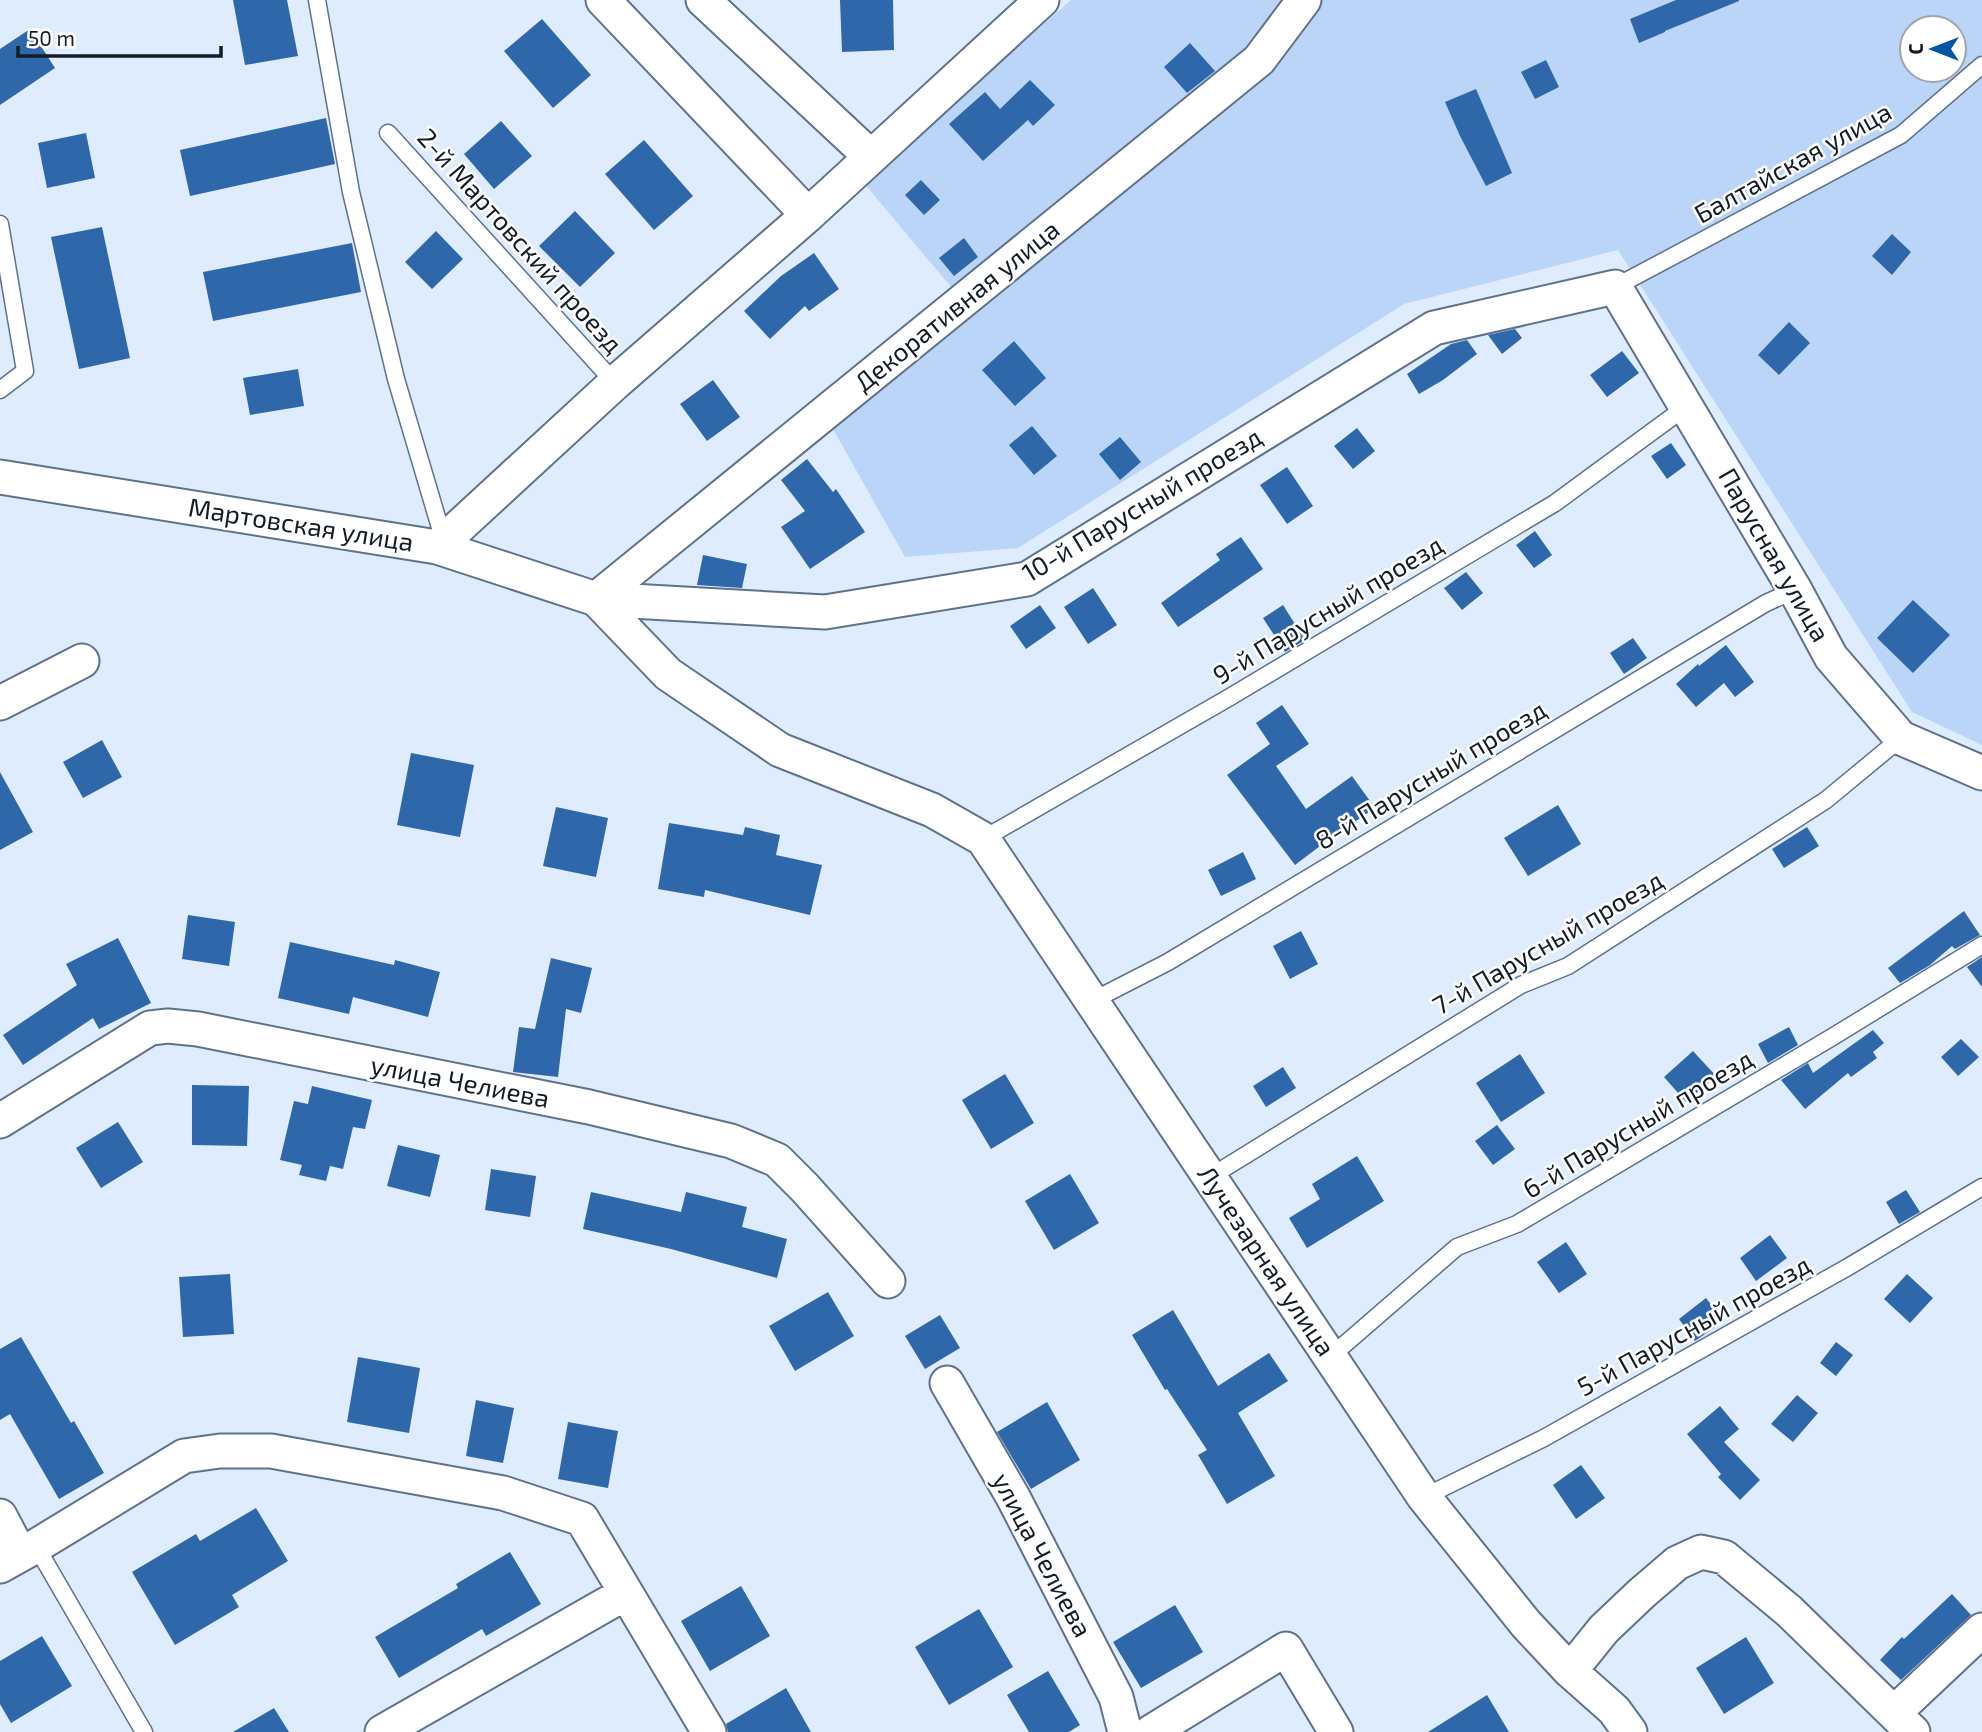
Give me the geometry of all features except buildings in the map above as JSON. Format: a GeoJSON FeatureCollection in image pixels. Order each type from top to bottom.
{"type":"FeatureCollection","features":[{"type":"Feature","properties":{"kind":"street"},"geometry":{"type":"LineString","coordinates":[[603,0],[808,215]]}},
{"type":"Feature","properties":{"kind":"street"},"geometry":{"type":"LineString","coordinates":[[703,0],[871,157]]}},
{"type":"Feature","properties":{"kind":"street"},"geometry":{"type":"LineString","coordinates":[[441,544],[615,383],[808,215],[1042,0]]}},
{"type":"Feature","properties":{"kind":"street","name":"Декоративная улица"},"geometry":{"type":"LineString","coordinates":[[596,599],[1259,60],[1304,0]]}},
{"type":"Feature","properties":{"kind":"street","name":"10-й Парусный проезд"},"geometry":{"type":"LineString","coordinates":[[596,599],[825,612],[1027,579],[1434,328],[1615,287]]}},
{"type":"Feature","properties":{"kind":"street","name":"Парусная улица"},"geometry":{"type":"LineString","coordinates":[[1615,287],[1795,590],[1831,656],[1902,738],[1982,773]]}},
{"type":"Feature","properties":{"kind":"street","name":"Мартовская улица"},"geometry":{"type":"LineString","coordinates":[[0,477],[441,544],[596,599]]}},
{"type":"Feature","properties":{"kind":"street","name":"Лучезарная улица"},"geometry":{"type":"LineString","coordinates":[[596,599],[668,674],[780,750],[932,810],[983,839],[1424,1497],[1527,1624],[1570,1671],[1614,1710],[1630,1732]]}},
{"type":"Feature","properties":{"kind":"street"},"geometry":{"type":"LineString","coordinates":[[0,703],[82,661]]}},
{"type":"Feature","properties":{"kind":"street","name":"улица Челиева"},"geometry":{"type":"LineString","coordinates":[[0,1121],[150,1028],[168,1026],[198,1030],[589,1107],[731,1140],[777,1160],[806,1188],[888,1281]]}},
{"type":"Feature","properties":{"kind":"street","name":"улица Челиева"},"geometry":{"type":"LineString","coordinates":[[947,1383],[1013,1497],[1116,1697],[1125,1732]]}},
{"type":"Feature","properties":{"kind":"street"},"geometry":{"type":"LineString","coordinates":[[0,1517],[18,1555],[184,1456],[220,1451],[271,1451],[503,1493],[582,1518],[709,1732]]}},
{"type":"Feature","properties":{"kind":"street"},"geometry":{"type":"LineString","coordinates":[[1570,1671],[1604,1629],[1642,1593],[1677,1563],[1701,1552],[1724,1557],[1790,1611],[1903,1722],[1982,1630]]}},
{"type":"Feature","properties":{"kind":"street"},"geometry":{"type":"LineString","coordinates":[[382,1732],[626,1592]]}},
{"type":"Feature","properties":{"kind":"street"},"geometry":{"type":"LineString","coordinates":[[1152,1732],[1286,1649],[1336,1732]]}},
{"type":"Feature","properties":{"kind":"lane"},"geometry":{"type":"LineString","coordinates":[[317,0],[351,192],[396,379],[441,544]]}},
{"type":"Feature","properties":{"kind":"lane","name":"Балтайская улица"},"geometry":{"type":"LineString","coordinates":[[1615,287],[1901,135],[1982,65]]}},
{"type":"Feature","properties":{"kind":"lane","name":"2-й Мартовский проезд"},"geometry":{"type":"LineString","coordinates":[[388,133],[615,383]]}},
{"type":"Feature","properties":{"kind":"lane"},"geometry":{"type":"LineString","coordinates":[[0,224],[25,371],[0,390]]}},
{"type":"Feature","properties":{"kind":"lane","name":"9-й Парусный проезд"},"geometry":{"type":"LineString","coordinates":[[983,839],[1230,697],[1555,503],[1687,406]]}},
{"type":"Feature","properties":{"kind":"lane","name":"8-й Парусный проезд"},"geometry":{"type":"LineString","coordinates":[[1092,1001],[1168,962],[1766,603],[1795,590]]}},
{"type":"Feature","properties":{"kind":"lane","name":"7-й Парусный проезд"},"geometry":{"type":"LineString","coordinates":[[1210,1177],[1521,985],[1568,967],[1826,800],[1902,738]]}},
{"type":"Feature","properties":{"kind":"lane","name":"6-й Парусный проезд"},"geometry":{"type":"LineString","coordinates":[[1330,1357],[1457,1247],[1517,1224],[1982,945]]}},
{"type":"Feature","properties":{"kind":"lane","name":"5-й Парусный проезд"},"geometry":{"type":"LineString","coordinates":[[1424,1497],[1544,1438],[1848,1267],[1982,1187]]}},
{"type":"Feature","properties":{"kind":"lane"},"geometry":{"type":"LineString","coordinates":[[18,1555],[144,1732]]}},
{"type":"Feature","properties":{"kind":"shaded area"},"geometry":{"type":"Polygon","coordinates":[[[1071,0],[1982,0],[1982,745],[1912,712],[1618,250],[1404,304],[1018,548],[905,557],[815,397],[952,288],[863,182],[1071,0]]]}}]}
